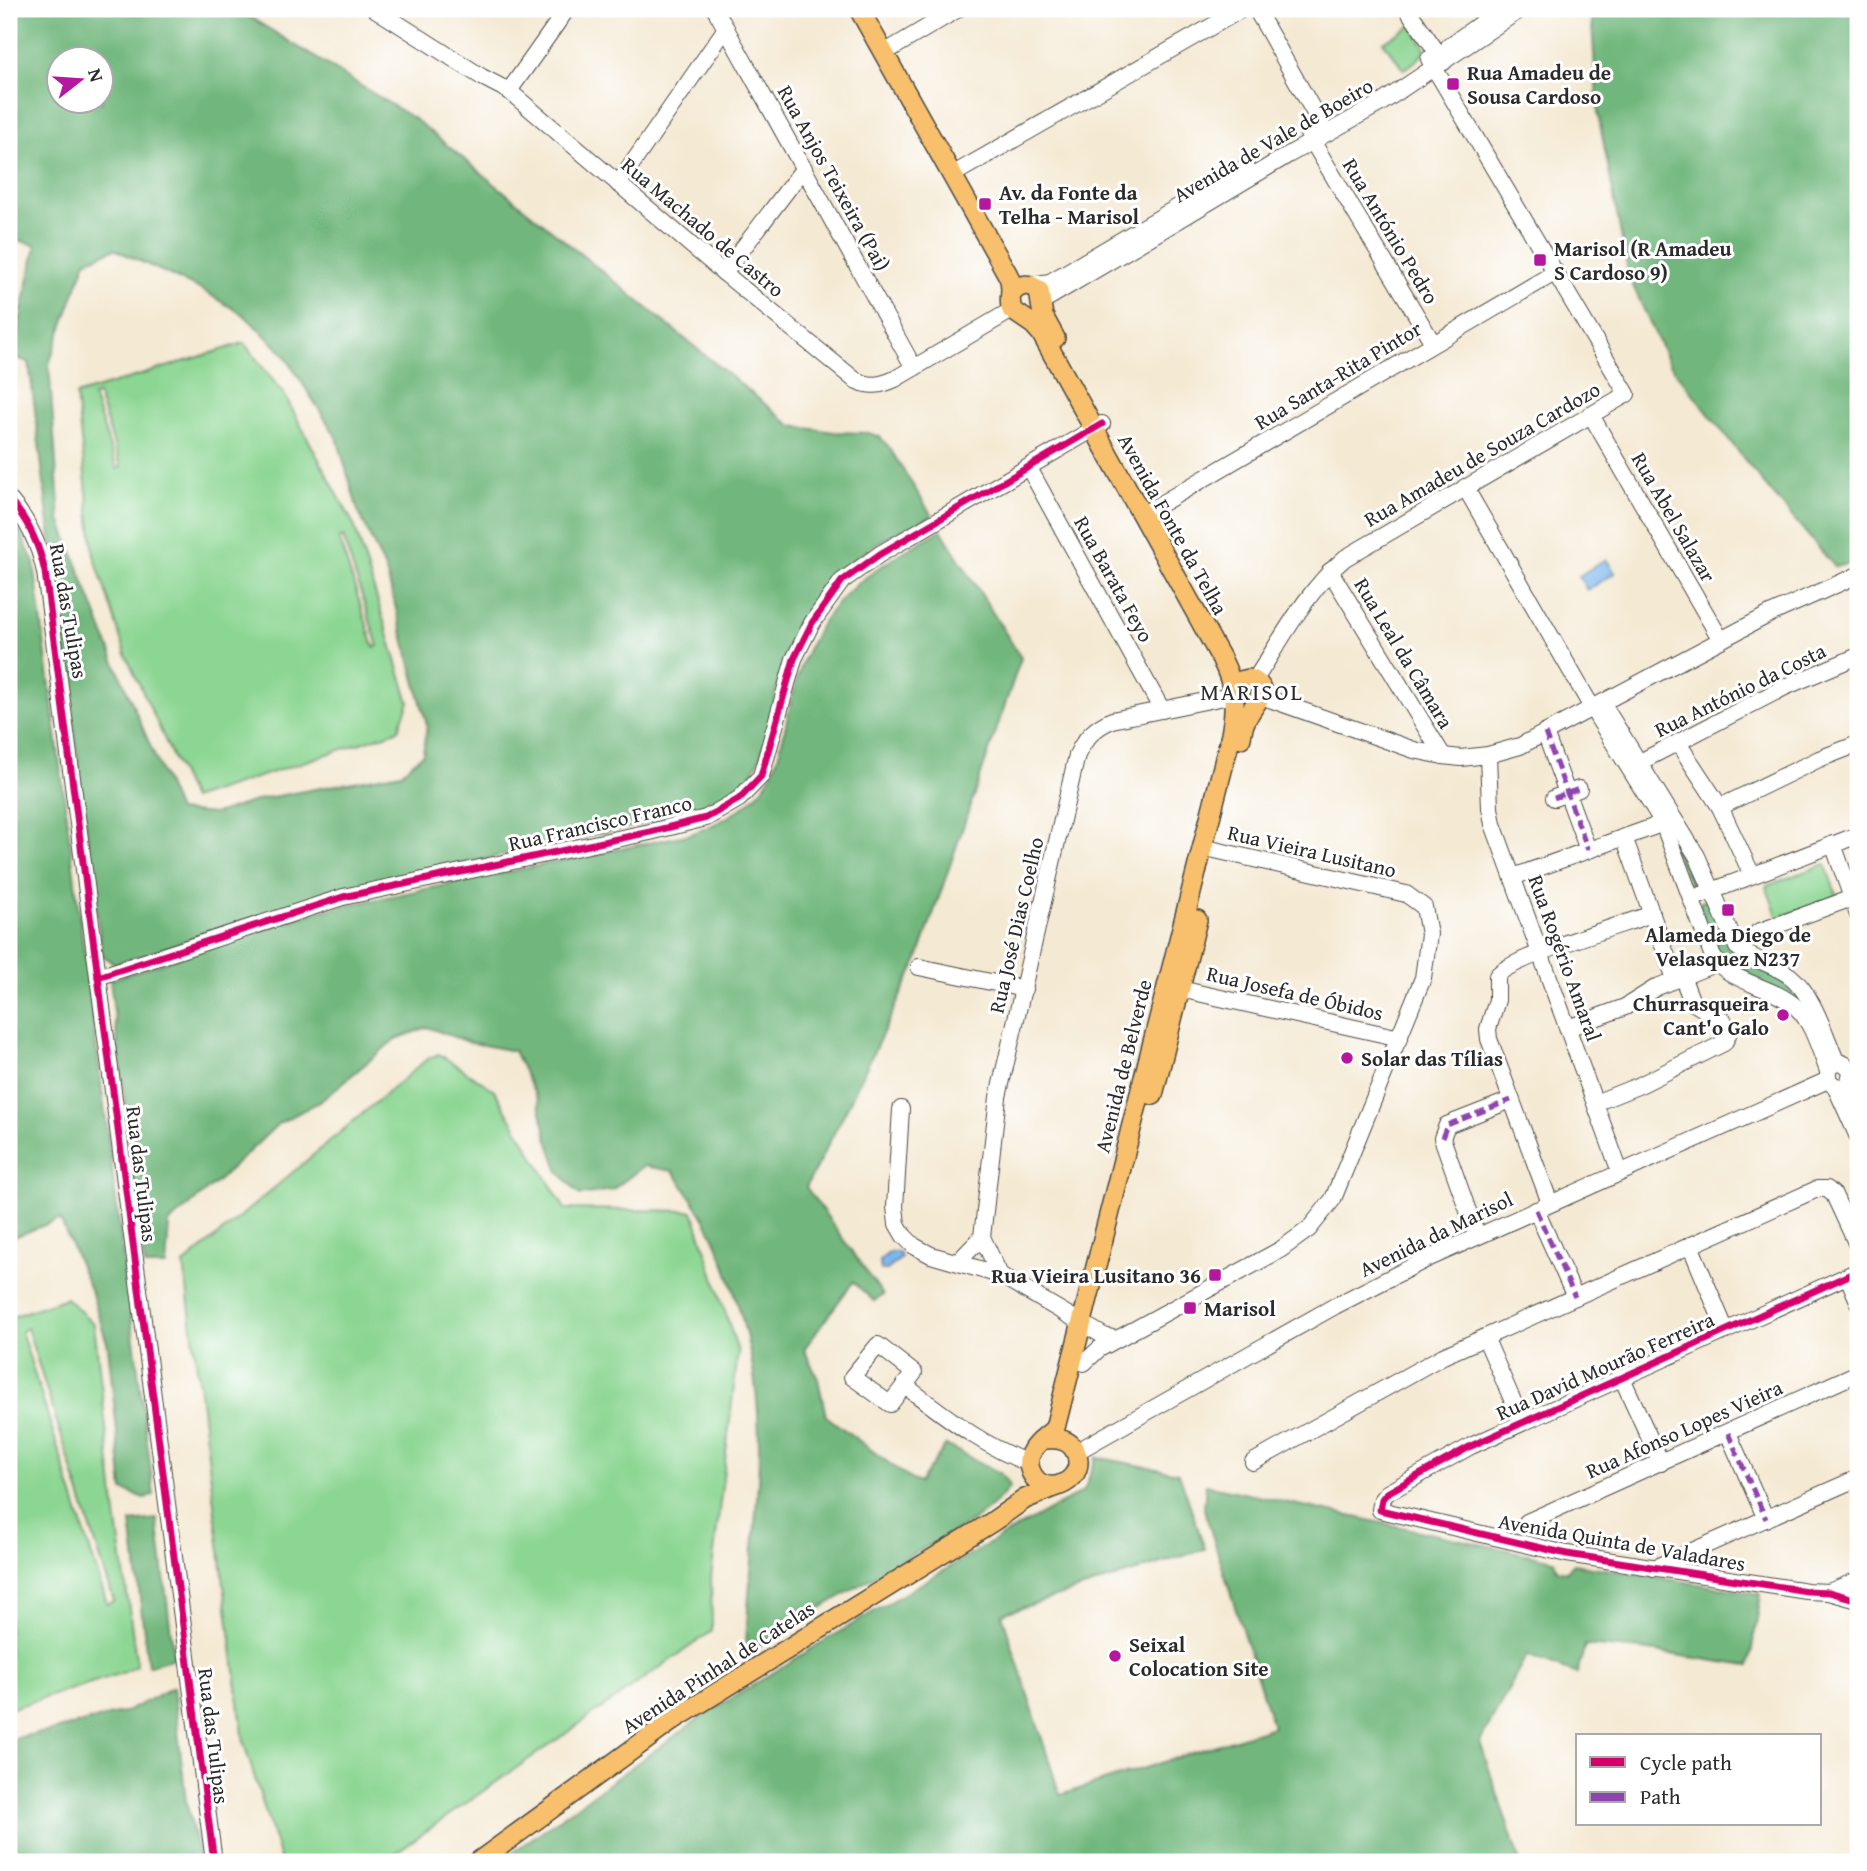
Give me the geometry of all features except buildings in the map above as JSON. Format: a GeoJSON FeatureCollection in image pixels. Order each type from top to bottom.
{"type":"FeatureCollection","features":[{"type":"Feature","properties":{"kind":"main road","name":"Avenida Fonte da Telha"},"geometry":{"type":"LineString","coordinates":[[859,9],[888,50]]}},
{"type":"Feature","properties":{"kind":"main road","name":"Avenida Fonte da Telha"},"geometry":{"type":"LineString","coordinates":[[870,9],[888,50],[1014,267],[1034,325],[1098,427],[1146,512],[1221,658],[1246,692]]}},
{"type":"Feature","properties":{"kind":"main road","name":"Avenida de Belverde"},"geometry":{"type":"LineString","coordinates":[[992,1522],[1011,1497],[1029,1464],[1033,1448],[1055,1428],[1180,989],[1230,739],[1246,692]]}},
{"type":"Feature","properties":{"kind":"main road","name":"Avenida de Belverde"},"geometry":{"type":"LineString","coordinates":[[1054,1487],[1067,1483],[1078,1466],[1072,1447],[1069,1416],[1084,1363],[1086,1326],[1208,848]]}},
{"type":"Feature","properties":{"kind":"main road"},"geometry":{"type":"LineString","coordinates":[[1046,1438],[1057,1438],[1072,1447]]}},
{"type":"Feature","properties":{"kind":"main road"},"geometry":{"type":"LineString","coordinates":[[1029,1464],[1038,1481],[1054,1487]]}},
{"type":"Feature","properties":{"kind":"main road","name":"Avenida Pinhal de Catelas"},"geometry":{"type":"LineString","coordinates":[[478,1862],[673,1720],[1025,1499],[1054,1487]]}},
{"type":"Feature","properties":{"kind":"street","name":"Rua Machado de Castro"},"geometry":{"type":"LineString","coordinates":[[375,9],[394,14],[482,77],[509,91],[855,380],[874,386],[885,384],[1027,300]]}},
{"type":"Feature","properties":{"kind":"street"},"geometry":{"type":"LineString","coordinates":[[509,91],[567,9]]}},
{"type":"Feature","properties":{"kind":"street","name":"Rua Anjos Teixeira (Pai)"},"geometry":{"type":"LineString","coordinates":[[715,9],[914,368]]}},
{"type":"Feature","properties":{"kind":"street"},"geometry":{"type":"LineString","coordinates":[[888,50],[958,9]]}},
{"type":"Feature","properties":{"kind":"street"},"geometry":{"type":"LineString","coordinates":[[957,173],[1221,14],[1242,9]]}},
{"type":"Feature","properties":{"kind":"street","name":"Rua António Pedro"},"geometry":{"type":"LineString","coordinates":[[1256,9],[1317,133],[1433,343]]}},
{"type":"Feature","properties":{"kind":"street","name":"Avenida de Vale de Boeiro"},"geometry":{"type":"LineString","coordinates":[[1436,60],[1501,9]]}},
{"type":"Feature","properties":{"kind":"street","name":"Avenida de Vale de Boeiro"},"geometry":{"type":"LineString","coordinates":[[1027,300],[1317,133],[1376,93],[1521,9]]}},
{"type":"Feature","properties":{"kind":"street","name":"Rua Amadeu de Souza Cardozo"},"geometry":{"type":"LineString","coordinates":[[1246,692],[1311,594],[1345,558],[1627,394],[1436,60],[1412,11]]}},
{"type":"Feature","properties":{"kind":"street"},"geometry":{"type":"LineString","coordinates":[[618,184],[726,28]]}},
{"type":"Feature","properties":{"kind":"street"},"geometry":{"type":"LineString","coordinates":[[724,273],[804,168]]}},
{"type":"Feature","properties":{"kind":"street","name":"Rua Santa-Rita Pintor"},"geometry":{"type":"LineString","coordinates":[[1146,512],[1556,272]]}},
{"type":"Feature","properties":{"kind":"street","name":"Rua Abel Salazar"},"geometry":{"type":"LineString","coordinates":[[1591,415],[1721,640]]}},
{"type":"Feature","properties":{"kind":"street","name":"Rua Francisco Franco"},"geometry":{"type":"LineString","coordinates":[[98,977],[342,897],[650,832],[706,817],[739,799],[761,776],[794,659],[812,623],[842,581],[880,554],[1098,427]]}},
{"type":"Feature","properties":{"kind":"street","name":"Rua Barata Feyo"},"geometry":{"type":"LineString","coordinates":[[1030,468],[1162,710]]}},
{"type":"Feature","properties":{"kind":"street"},"geometry":{"type":"LineString","coordinates":[[1465,487],[1598,705],[1640,762],[1678,823],[1713,890],[1731,938],[1744,953],[1790,976],[1802,990],[1858,1108]]}},
{"type":"Feature","properties":{"kind":"street","name":"Rua das Tulipas"},"geometry":{"type":"LineString","coordinates":[[9,499],[26,520],[35,537],[46,572],[214,1862]]}},
{"type":"Feature","properties":{"kind":"street","name":"Rua Leal da Câmara"},"geometry":{"type":"LineString","coordinates":[[1330,571],[1443,756]]}},
{"type":"Feature","properties":{"kind":"street"},"geometry":{"type":"LineString","coordinates":[[1246,692],[1414,750],[1461,758],[1488,755],[1520,746],[1770,614],[1858,575]]}},
{"type":"Feature","properties":{"kind":"street","name":"Rua António da Costa"},"geometry":{"type":"LineString","coordinates":[[1640,762],[1785,687],[1858,656]]}},
{"type":"Feature","properties":{"kind":"street","name":"Rua José Dias Coelho"},"geometry":{"type":"LineString","coordinates":[[982,1237],[998,1097],[1077,755],[1085,739],[1098,726],[1112,720],[1246,692]]}},
{"type":"Feature","properties":{"kind":"street"},"geometry":{"type":"LineString","coordinates":[[1598,705],[1598,718],[1662,821],[1709,949],[1717,963],[1730,974],[1797,1007],[1841,1074],[1858,1137]]}},
{"type":"Feature","properties":{"kind":"street"},"geometry":{"type":"LineString","coordinates":[[1545,733],[1588,850]]}},
{"type":"Feature","properties":{"kind":"street"},"geometry":{"type":"LineString","coordinates":[[1678,743],[1720,807],[1752,875]]}},
{"type":"Feature","properties":{"kind":"street"},"geometry":{"type":"LineString","coordinates":[[1720,807],[1819,759],[1858,744]]}},
{"type":"Feature","properties":{"kind":"street","name":"Rua Rogério Amaral"},"geometry":{"type":"LineString","coordinates":[[1488,755],[1491,815],[1620,1172]]}},
{"type":"Feature","properties":{"kind":"street"},"geometry":{"type":"LineString","coordinates":[[1513,877],[1653,827],[1662,821]]}},
{"type":"Feature","properties":{"kind":"street"},"geometry":{"type":"LineString","coordinates":[[1691,899],[1858,835]]}},
{"type":"Feature","properties":{"kind":"street"},"geometry":{"type":"LineString","coordinates":[[1594,1103],[1640,1085],[1724,1043],[1728,1035],[1724,1021],[1692,1002],[1678,978],[1624,837]]}},
{"type":"Feature","properties":{"kind":"street"},"geometry":{"type":"LineString","coordinates":[[1833,845],[1858,915]]}},
{"type":"Feature","properties":{"kind":"street","name":"Rua Vieira Lusitano"},"geometry":{"type":"LineString","coordinates":[[1084,1363],[1099,1349],[1280,1250],[1309,1229],[1333,1199],[1423,978],[1429,934],[1424,908],[1406,894],[1208,848]]}},
{"type":"Feature","properties":{"kind":"street"},"geometry":{"type":"LineString","coordinates":[[1758,932],[1852,898]]}},
{"type":"Feature","properties":{"kind":"street"},"geometry":{"type":"LineString","coordinates":[[1575,1297],[1488,1034],[1496,1005],[1497,976],[1506,968],[1541,954],[1652,914]]}},
{"type":"Feature","properties":{"kind":"street"},"geometry":{"type":"LineString","coordinates":[[1568,1028],[1625,1007],[1657,987],[1717,963]]}},
{"type":"Feature","properties":{"kind":"street"},"geometry":{"type":"LineString","coordinates":[[919,967],[1024,989]]}},
{"type":"Feature","properties":{"kind":"street","name":"Rua Josefa de Óbidos"},"geometry":{"type":"LineString","coordinates":[[1180,989],[1400,1038]]}},
{"type":"Feature","properties":{"kind":"street","name":"Avenida da Marisol"},"geometry":{"type":"LineString","coordinates":[[1072,1447],[1335,1306],[1477,1236],[1841,1074]]}},
{"type":"Feature","properties":{"kind":"street"},"geometry":{"type":"LineString","coordinates":[[1477,1236],[1442,1138],[1447,1125],[1511,1100]]}},
{"type":"Feature","properties":{"kind":"street"},"geometry":{"type":"LineString","coordinates":[[901,1109],[895,1207],[897,1224],[914,1246],[930,1255],[1000,1275],[1104,1336],[1117,1339]]}},
{"type":"Feature","properties":{"kind":"street"},"geometry":{"type":"LineString","coordinates":[[1253,1462],[1418,1368],[1822,1188],[1830,1191],[1837,1200],[1858,1247]]}},
{"type":"Feature","properties":{"kind":"street"},"geometry":{"type":"LineString","coordinates":[[958,1262],[982,1237],[1000,1275]]}},
{"type":"Feature","properties":{"kind":"street"},"geometry":{"type":"LineString","coordinates":[[1690,1245],[1726,1331]]}},
{"type":"Feature","properties":{"kind":"street"},"geometry":{"type":"LineString","coordinates":[[1853,1274],[1858,1301]]}},
{"type":"Feature","properties":{"kind":"street","name":"Rua David Mourão Ferreira"},"geometry":{"type":"LineString","coordinates":[[1380,1510],[1382,1499],[1399,1486],[1471,1446],[1853,1274]]}},
{"type":"Feature","properties":{"kind":"street"},"geometry":{"type":"LineString","coordinates":[[1485,1337],[1522,1422]]}},
{"type":"Feature","properties":{"kind":"street","name":"Rua Afonso Lopes Vieira"},"geometry":{"type":"LineString","coordinates":[[1527,1522],[1858,1373]]}},
{"type":"Feature","properties":{"kind":"street"},"geometry":{"type":"LineString","coordinates":[[1622,1378],[1661,1463]]}},
{"type":"Feature","properties":{"kind":"street"},"geometry":{"type":"LineString","coordinates":[[904,1385],[970,1434],[1004,1454],[1029,1464]]}},
{"type":"Feature","properties":{"kind":"street"},"geometry":{"type":"LineString","coordinates":[[1728,1433],[1766,1519]]}},
{"type":"Feature","properties":{"kind":"street"},"geometry":{"type":"LineString","coordinates":[[1654,1568],[1858,1478]]}},
{"type":"Feature","properties":{"kind":"street","name":"Avenida Quinta de Valadares"},"geometry":{"type":"LineString","coordinates":[[1380,1510],[1567,1554],[1807,1591],[1829,1592],[1858,1600]]}},
{"type":"Feature","properties":{"kind":"street"},"geometry":{"type":"LineString","coordinates":[[1702,1548],[1702,1564],[1706,1576]]}},
{"type":"Feature","properties":{"kind":"street"},"geometry":{"type":"LineString","coordinates":[[1829,1592],[1858,1580]]}},
{"type":"Feature","properties":{"kind":"green space"},"geometry":{"type":"Polygon","coordinates":[[[9,9],[237,9],[416,120],[792,426],[834,432],[869,433],[880,437],[932,516],[870,548],[833,581],[812,607],[788,650],[765,743],[757,763],[746,781],[728,798],[703,811],[328,894],[115,964],[102,955],[29,362],[12,357],[36,245],[9,238],[9,9]],[[114,249],[86,261],[49,364],[60,520],[113,658],[178,811],[215,814],[261,799],[401,773],[423,754],[427,725],[386,571],[358,511],[337,438],[284,354],[244,315],[200,289],[114,249]]]}},
{"type":"Feature","properties":{"kind":"green space"},"geometry":{"type":"Polygon","coordinates":[[[1591,9],[1858,9],[1858,561],[1835,567],[1760,479],[1668,362],[1629,277],[1598,113],[1591,9]]]}},
{"type":"Feature","properties":{"kind":"green space"},"geometry":{"type":"Polygon","coordinates":[[[1411,26],[1425,48],[1420,57],[1404,69],[1383,42],[1411,26]]]}},
{"type":"Feature","properties":{"kind":"green space"},"geometry":{"type":"Polygon","coordinates":[[[244,343],[285,396],[354,525],[409,702],[398,730],[192,799],[126,655],[94,555],[76,395],[244,343]],[[98,395],[93,396],[117,469],[121,467],[98,395]],[[343,537],[339,539],[374,647],[378,646],[343,537]]]}},
{"type":"Feature","properties":{"kind":"green space"},"geometry":{"type":"Polygon","coordinates":[[[9,515],[18,527],[34,563],[154,1495],[144,1498],[123,1490],[108,1346],[92,1294],[60,1219],[9,1239],[9,515]]]}},
{"type":"Feature","properties":{"kind":"green space"},"geometry":{"type":"Polygon","coordinates":[[[941,530],[1021,658],[917,961],[806,1187],[883,1295],[874,1301],[853,1282],[804,1349],[818,1379],[826,1416],[910,1479],[919,1483],[946,1445],[1000,1473],[1010,1486],[987,1510],[959,1529],[746,1653],[759,1444],[753,1371],[738,1306],[717,1244],[673,1171],[644,1166],[612,1190],[580,1195],[559,1172],[538,1100],[514,1051],[468,1042],[427,1027],[394,1040],[321,1101],[279,1123],[169,1223],[166,1266],[145,1266],[110,980],[320,911],[691,834],[720,821],[747,804],[769,779],[778,756],[803,662],[830,612],[868,576],[941,530]]]}},
{"type":"Feature","properties":{"kind":"green space"},"geometry":{"type":"Polygon","coordinates":[[[1602,713],[1679,834],[1703,884],[1701,888],[1694,890],[1602,713]]]}},
{"type":"Feature","properties":{"kind":"green space"},"geometry":{"type":"Polygon","coordinates":[[[1825,864],[1837,896],[1778,918],[1766,886],[1825,864]]]}},
{"type":"Feature","properties":{"kind":"green space"},"geometry":{"type":"Polygon","coordinates":[[[1707,899],[1723,931],[1711,942],[1699,903],[1707,899]]]}},
{"type":"Feature","properties":{"kind":"green space"},"geometry":{"type":"Polygon","coordinates":[[[1725,936],[1791,982],[1810,1017],[1732,969],[1713,946],[1725,936]]]}},
{"type":"Feature","properties":{"kind":"green space"},"geometry":{"type":"Polygon","coordinates":[[[439,1054],[494,1090],[565,1209],[693,1211],[738,1352],[711,1578],[712,1631],[382,1862],[281,1862],[244,1743],[184,1264],[427,1059],[439,1054]]]}},
{"type":"Feature","properties":{"kind":"green space"},"geometry":{"type":"Polygon","coordinates":[[[66,1298],[94,1324],[137,1666],[9,1709],[9,1318],[66,1298]],[[27,1328],[21,1331],[107,1604],[114,1601],[27,1328]]]}},
{"type":"Feature","properties":{"kind":"green space"},"geometry":{"type":"Polygon","coordinates":[[[1096,1457],[1179,1473],[1205,1549],[1002,1614],[1060,1795],[1273,1727],[1204,1509],[1206,1485],[1554,1560],[1557,1570],[1566,1572],[1574,1564],[1761,1594],[1749,1666],[1643,1650],[1585,1645],[1577,1674],[1527,1655],[1480,1742],[1520,1862],[499,1862],[697,1720],[827,1639],[1084,1491],[1096,1457]]]}},
{"type":"Feature","properties":{"kind":"green space"},"geometry":{"type":"Polygon","coordinates":[[[157,1519],[174,1658],[148,1666],[131,1522],[157,1519]]]}},
{"type":"Feature","properties":{"kind":"green space"},"geometry":{"type":"Polygon","coordinates":[[[173,1687],[186,1801],[200,1862],[9,1862],[9,1739],[128,1711],[173,1687]]]}},
{"type":"Feature","properties":{"kind":"water"},"geometry":{"type":"Polygon","coordinates":[[[1606,559],[1615,573],[1587,590],[1579,576],[1606,559]]]}},
{"type":"Feature","properties":{"kind":"water"},"geometry":{"type":"Polygon","coordinates":[[[890,1252],[899,1252],[901,1258],[887,1270],[881,1270],[880,1260],[890,1252]]]}},
{"type":"Feature","properties":{"kind":"marked path"},"geometry":{"type":"LineString","coordinates":[[1545,733],[1588,850]]}},
{"type":"Feature","properties":{"kind":"marked path"},"geometry":{"type":"LineString","coordinates":[[1554,798],[1579,789]]}},
{"type":"Feature","properties":{"kind":"marked path"},"geometry":{"type":"LineString","coordinates":[[1442,1138],[1447,1125],[1511,1100]]}},
{"type":"Feature","properties":{"kind":"marked path"},"geometry":{"type":"LineString","coordinates":[[1536,1210],[1575,1297]]}},
{"type":"Feature","properties":{"kind":"marked path"},"geometry":{"type":"LineString","coordinates":[[1728,1433],[1766,1519]]}},
{"type":"Feature","properties":{"kind":"cycle path"},"geometry":{"type":"LineString","coordinates":[[98,977],[343,897],[706,818],[739,799],[761,776],[794,659],[812,623],[842,581],[880,554],[1102,424]]}},
{"type":"Feature","properties":{"kind":"cycle path"},"geometry":{"type":"LineString","coordinates":[[9,499],[32,533],[45,572],[214,1862]]}},
{"type":"Feature","properties":{"kind":"cycle path"},"geometry":{"type":"LineString","coordinates":[[1858,1271],[1471,1446],[1387,1493],[1382,1499],[1380,1510],[1567,1554],[1807,1591],[1829,1592],[1858,1600]]}},
{"type":"Feature","properties":{"kind":"place","name":"Rua Amadeu de Sousa Cardoso"},"geometry":{"type":"Point","coordinates":[1453,84]}},
{"type":"Feature","properties":{"kind":"place","name":"Av. da Fonte da Telha - Marisol"},"geometry":{"type":"Point","coordinates":[985,204]}},
{"type":"Feature","properties":{"kind":"place","name":"Marisol (R Amadeu S Cardoso 9)"},"geometry":{"type":"Point","coordinates":[1540,260]}},
{"type":"Feature","properties":{"kind":"place","name":"Alameda Diego de Velasquez N237"},"geometry":{"type":"Point","coordinates":[1728,910]}},
{"type":"Feature","properties":{"kind":"place","name":"Churrasqueira Cant'o Galo"},"geometry":{"type":"Point","coordinates":[1783,1015]}},
{"type":"Feature","properties":{"kind":"place","name":"Solar das Tílias"},"geometry":{"type":"Point","coordinates":[1347,1058]}},
{"type":"Feature","properties":{"kind":"place","name":"Rua Vieira Lusitano 36"},"geometry":{"type":"Point","coordinates":[1215,1275]}},
{"type":"Feature","properties":{"kind":"place","name":"Marisol"},"geometry":{"type":"Point","coordinates":[1190,1308]}},
{"type":"Feature","properties":{"kind":"place","name":"Seixal Colocation Site"},"geometry":{"type":"Point","coordinates":[1115,1656]}},
{"type":"Feature","properties":{"kind":"district","name":"MARISOL"},"geometry":{"type":"Point","coordinates":[1252,691]}}]}
